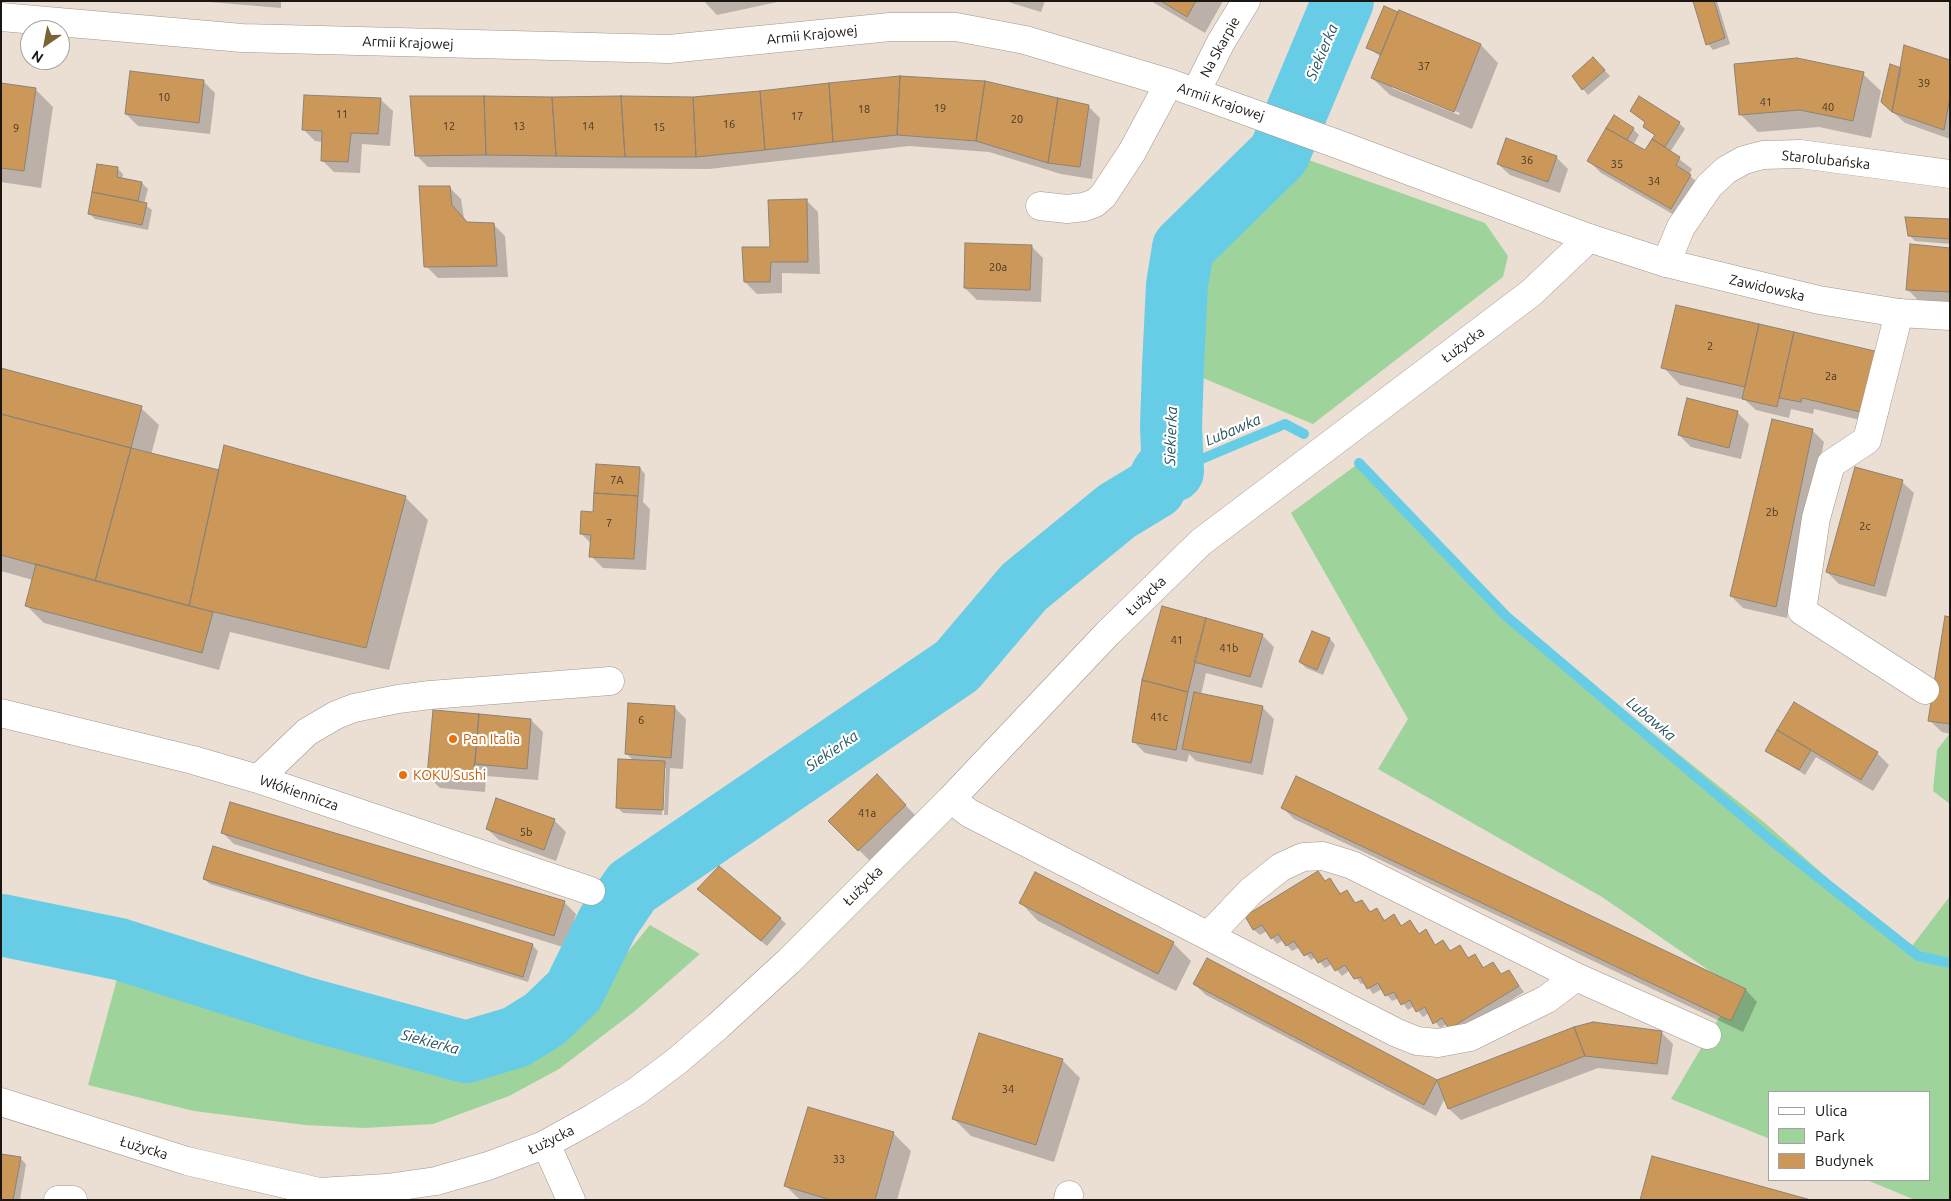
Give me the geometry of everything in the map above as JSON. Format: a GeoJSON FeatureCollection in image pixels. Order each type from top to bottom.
{"type":"FeatureCollection","features":[{"type":"Feature","properties":{"kind":"street","name":"Na Skarpie"},"geometry":{"type":"LineString","coordinates":[[1196,92],[1221,42],[1246,1]]}},
{"type":"Feature","properties":{"kind":"street","name":"Armii Krajowej"},"geometry":{"type":"LineString","coordinates":[[1,17],[242,38],[669,49],[890,27],[956,27],[1025,40],[1196,92],[1589,238]]}},
{"type":"Feature","properties":{"kind":"street"},"geometry":{"type":"LineString","coordinates":[[1040,206],[1067,209],[1084,207],[1099,200],[1132,152],[1169,83]]}},
{"type":"Feature","properties":{"kind":"street","name":"Starolubańska"},"geometry":{"type":"LineString","coordinates":[[1666,262],[1681,227],[1708,186],[1726,170],[1744,160],[1763,155],[1800,154],[1950,174]]}},
{"type":"Feature","properties":{"kind":"street","name":"Zawidowska"},"geometry":{"type":"LineString","coordinates":[[1589,238],[1666,262],[1819,300],[1899,312],[1950,316]]}},
{"type":"Feature","properties":{"kind":"street","name":"Łużycka"},"geometry":{"type":"LineString","coordinates":[[1,1102],[187,1161],[318,1196],[436,1181],[488,1166],[546,1144],[623,1100],[676,1062],[789,961],[951,799],[1107,634],[1201,542],[1531,294],[1589,238]]}},
{"type":"Feature","properties":{"kind":"street"},"geometry":{"type":"LineString","coordinates":[[1899,312],[1867,440],[1831,464],[1816,518],[1802,611],[1924,690]]}},
{"type":"Feature","properties":{"kind":"street"},"geometry":{"type":"LineString","coordinates":[[258,779],[307,732],[336,715],[354,708],[398,698],[610,681]]}},
{"type":"Feature","properties":{"kind":"street","name":"Włókiennicza"},"geometry":{"type":"LineString","coordinates":[[1,713],[166,753],[258,779],[591,891]]}},
{"type":"Feature","properties":{"kind":"street"},"geometry":{"type":"LineString","coordinates":[[951,799],[969,813],[1397,1033],[1427,1043],[1448,1043],[1470,1037],[1547,999],[1576,977]]}},
{"type":"Feature","properties":{"kind":"street"},"geometry":{"type":"LineString","coordinates":[[1208,936],[1245,897],[1281,867],[1303,857],[1323,856],[1352,865],[1576,977],[1707,1036]]}},
{"type":"Feature","properties":{"kind":"street"},"geometry":{"type":"LineString","coordinates":[[546,1144],[571,1200]]}},
{"type":"Feature","properties":{"kind":"street"},"geometry":{"type":"LineString","coordinates":[[58,1200],[73,1200]]}},
{"type":"Feature","properties":{"kind":"green space"},"geometry":{"type":"Polygon","coordinates":[[[1306,159],[1485,223],[1508,256],[1503,277],[1313,424],[1203,378],[1208,265],[1306,159]]]}},
{"type":"Feature","properties":{"kind":"green space"},"geometry":{"type":"Polygon","coordinates":[[[1359,463],[1506,616],[1765,823],[1909,950],[1950,896],[1950,1200],[1915,1200],[1869,1181],[1931,1181],[1931,1091],[1768,1091],[1768,1138],[1671,1099],[1736,989],[1602,897],[1378,769],[1408,719],[1291,513],[1359,463]]]}},
{"type":"Feature","properties":{"kind":"green space"},"geometry":{"type":"Polygon","coordinates":[[[1950,733],[1950,804],[1933,791],[1937,750],[1950,733]]]}},
{"type":"Feature","properties":{"kind":"green space"},"geometry":{"type":"Polygon","coordinates":[[[650,925],[700,954],[635,1011],[559,1069],[509,1096],[433,1124],[364,1128],[305,1125],[194,1111],[88,1085],[119,972],[343,1035],[476,1063],[533,1045],[577,1014],[650,925]]]}},
{"type":"Feature","properties":{"kind":"building"},"geometry":{"type":"Polygon","coordinates":[[[1161,1],[1196,1],[1187,17],[1161,1]]]}},
{"type":"Feature","properties":{"kind":"building"},"geometry":{"type":"Polygon","coordinates":[[[1693,1],[1714,1],[1725,38],[1706,45],[1693,1]]]}},
{"type":"Feature","properties":{"kind":"building"},"geometry":{"type":"Polygon","coordinates":[[[1384,6],[1398,12],[1381,54],[1366,48],[1384,6]]]}},
{"type":"Feature","properties":{"kind":"building"},"geometry":{"type":"Polygon","coordinates":[[[1399,10],[1481,44],[1454,112],[1371,78],[1399,10]]]}},
{"type":"Feature","properties":{"kind":"building"},"geometry":{"type":"Polygon","coordinates":[[[1904,45],[1950,60],[1950,97],[1944,130],[1892,112],[1904,45]]]}},
{"type":"Feature","properties":{"kind":"building"},"geometry":{"type":"Polygon","coordinates":[[[1593,57],[1605,70],[1582,90],[1572,76],[1593,57]]]}},
{"type":"Feature","properties":{"kind":"building"},"geometry":{"type":"Polygon","coordinates":[[[1797,58],[1864,72],[1853,121],[1800,110],[1739,115],[1734,64],[1797,58]]]}},
{"type":"Feature","properties":{"kind":"building"},"geometry":{"type":"Polygon","coordinates":[[[1890,64],[1901,68],[1892,112],[1881,102],[1890,64]]]}},
{"type":"Feature","properties":{"kind":"building"},"geometry":{"type":"Polygon","coordinates":[[[130,71],[204,80],[199,123],[125,114],[130,71]]]}},
{"type":"Feature","properties":{"kind":"building"},"geometry":{"type":"Polygon","coordinates":[[[900,76],[985,81],[976,141],[897,135],[900,76]]]}},
{"type":"Feature","properties":{"kind":"building"},"geometry":{"type":"Polygon","coordinates":[[[900,76],[897,135],[833,142],[829,83],[900,76]]]}},
{"type":"Feature","properties":{"kind":"building"},"geometry":{"type":"Polygon","coordinates":[[[985,81],[1058,98],[1048,163],[976,141],[985,81]]]}},
{"type":"Feature","properties":{"kind":"building"},"geometry":{"type":"Polygon","coordinates":[[[1,83],[36,88],[24,171],[1,168],[1,83]]]}},
{"type":"Feature","properties":{"kind":"building"},"geometry":{"type":"Polygon","coordinates":[[[829,83],[833,142],[765,150],[760,91],[829,83]]]}},
{"type":"Feature","properties":{"kind":"building"},"geometry":{"type":"Polygon","coordinates":[[[760,91],[765,150],[696,157],[693,97],[760,91]]]}},
{"type":"Feature","properties":{"kind":"building"},"geometry":{"type":"Polygon","coordinates":[[[304,95],[381,98],[378,134],[351,133],[348,162],[321,161],[322,131],[302,130],[304,95]]]}},
{"type":"Feature","properties":{"kind":"building"},"geometry":{"type":"Polygon","coordinates":[[[410,96],[484,96],[486,155],[415,156],[410,96]]]}},
{"type":"Feature","properties":{"kind":"building"},"geometry":{"type":"Polygon","coordinates":[[[484,96],[552,97],[556,156],[486,155],[484,96]]]}},
{"type":"Feature","properties":{"kind":"building"},"geometry":{"type":"Polygon","coordinates":[[[621,96],[625,157],[556,156],[552,97],[621,96]]]}},
{"type":"Feature","properties":{"kind":"building"},"geometry":{"type":"Polygon","coordinates":[[[621,96],[693,97],[696,157],[625,157],[621,96]]]}},
{"type":"Feature","properties":{"kind":"building"},"geometry":{"type":"Polygon","coordinates":[[[1639,96],[1680,122],[1665,147],[1652,139],[1655,135],[1643,127],[1645,122],[1630,111],[1639,96]]]}},
{"type":"Feature","properties":{"kind":"building"},"geometry":{"type":"Polygon","coordinates":[[[1058,98],[1089,105],[1080,167],[1048,163],[1058,98]]]}},
{"type":"Feature","properties":{"kind":"building"},"geometry":{"type":"Polygon","coordinates":[[[1614,115],[1634,128],[1627,140],[1606,128],[1614,115]]]}},
{"type":"Feature","properties":{"kind":"building"},"geometry":{"type":"Polygon","coordinates":[[[1606,128],[1645,150],[1652,139],[1680,157],[1676,165],[1691,175],[1671,209],[1587,161],[1606,128]]]}},
{"type":"Feature","properties":{"kind":"building"},"geometry":{"type":"Polygon","coordinates":[[[1506,138],[1557,156],[1548,182],[1497,164],[1506,138]]]}},
{"type":"Feature","properties":{"kind":"building"},"geometry":{"type":"Polygon","coordinates":[[[97,164],[118,167],[117,177],[142,182],[138,201],[92,192],[97,164]]]}},
{"type":"Feature","properties":{"kind":"building"},"geometry":{"type":"Polygon","coordinates":[[[419,186],[450,186],[452,205],[467,222],[494,223],[497,266],[424,267],[419,186]]]}},
{"type":"Feature","properties":{"kind":"building"},"geometry":{"type":"Polygon","coordinates":[[[92,192],[147,203],[142,225],[88,214],[92,192]]]}},
{"type":"Feature","properties":{"kind":"building"},"geometry":{"type":"Polygon","coordinates":[[[807,199],[808,262],[771,262],[770,282],[744,282],[742,247],[770,247],[768,200],[807,199]]]}},
{"type":"Feature","properties":{"kind":"building"},"geometry":{"type":"Polygon","coordinates":[[[1905,217],[1950,219],[1950,239],[1908,236],[1905,217]]]}},
{"type":"Feature","properties":{"kind":"building"},"geometry":{"type":"Polygon","coordinates":[[[965,243],[1032,245],[1030,290],[964,288],[965,243]]]}},
{"type":"Feature","properties":{"kind":"building"},"geometry":{"type":"Polygon","coordinates":[[[1910,244],[1950,248],[1950,292],[1906,290],[1910,244]]]}},
{"type":"Feature","properties":{"kind":"building"},"geometry":{"type":"Polygon","coordinates":[[[1676,305],[1759,324],[1745,387],[1661,368],[1676,305]]]}},
{"type":"Feature","properties":{"kind":"building"},"geometry":{"type":"Polygon","coordinates":[[[1759,324],[1794,332],[1777,407],[1742,399],[1759,324]]]}},
{"type":"Feature","properties":{"kind":"building"},"geometry":{"type":"Polygon","coordinates":[[[1794,332],[1883,353],[1869,414],[1802,398],[1801,402],[1779,398],[1794,332]]]}},
{"type":"Feature","properties":{"kind":"building"},"geometry":{"type":"Polygon","coordinates":[[[1,368],[142,406],[131,448],[1,414],[1,368]]]}},
{"type":"Feature","properties":{"kind":"building"},"geometry":{"type":"Polygon","coordinates":[[[1687,398],[1738,411],[1729,448],[1678,435],[1687,398]]]}},
{"type":"Feature","properties":{"kind":"building"},"geometry":{"type":"Polygon","coordinates":[[[1,414],[131,448],[95,581],[1,555],[1,414]]]}},
{"type":"Feature","properties":{"kind":"building"},"geometry":{"type":"Polygon","coordinates":[[[1772,419],[1813,429],[1776,607],[1730,596],[1772,419]]]}},
{"type":"Feature","properties":{"kind":"building"},"geometry":{"type":"Polygon","coordinates":[[[224,445],[406,496],[366,648],[189,606],[224,445]]]}},
{"type":"Feature","properties":{"kind":"building"},"geometry":{"type":"Polygon","coordinates":[[[131,448],[219,470],[189,606],[95,581],[131,448]]]}},
{"type":"Feature","properties":{"kind":"building"},"geometry":{"type":"Polygon","coordinates":[[[596,464],[640,467],[638,496],[594,493],[596,464]]]}},
{"type":"Feature","properties":{"kind":"building"},"geometry":{"type":"Polygon","coordinates":[[[1855,467],[1903,480],[1874,586],[1826,572],[1855,467]]]}},
{"type":"Feature","properties":{"kind":"building"},"geometry":{"type":"Polygon","coordinates":[[[594,493],[638,496],[634,559],[589,557],[591,535],[580,534],[581,511],[593,512],[594,493]]]}},
{"type":"Feature","properties":{"kind":"building"},"geometry":{"type":"Polygon","coordinates":[[[36,564],[213,612],[202,653],[25,606],[36,564]]]}},
{"type":"Feature","properties":{"kind":"building"},"geometry":{"type":"Polygon","coordinates":[[[1162,606],[1206,618],[1188,692],[1142,680],[1162,606]]]}},
{"type":"Feature","properties":{"kind":"building"},"geometry":{"type":"Polygon","coordinates":[[[1945,616],[1950,617],[1950,724],[1928,721],[1945,616]]]}},
{"type":"Feature","properties":{"kind":"building"},"geometry":{"type":"Polygon","coordinates":[[[1206,618],[1263,634],[1250,677],[1194,662],[1206,618]]]}},
{"type":"Feature","properties":{"kind":"building"},"geometry":{"type":"Polygon","coordinates":[[[1312,631],[1330,638],[1317,670],[1299,662],[1312,631]]]}},
{"type":"Feature","properties":{"kind":"building"},"geometry":{"type":"Polygon","coordinates":[[[1142,680],[1188,692],[1176,750],[1132,742],[1142,680]]]}},
{"type":"Feature","properties":{"kind":"building"},"geometry":{"type":"Polygon","coordinates":[[[1194,692],[1263,706],[1251,763],[1182,749],[1194,692]]]}},
{"type":"Feature","properties":{"kind":"building"},"geometry":{"type":"Polygon","coordinates":[[[1794,702],[1878,752],[1861,780],[1777,730],[1794,702]]]}},
{"type":"Feature","properties":{"kind":"building"},"geometry":{"type":"Polygon","coordinates":[[[628,703],[675,706],[671,758],[625,754],[628,703]]]}},
{"type":"Feature","properties":{"kind":"building","name":"Pan Italia"},"geometry":{"type":"Polygon","coordinates":[[[433,710],[479,714],[473,781],[427,776],[433,710]]]}},
{"type":"Feature","properties":{"kind":"building"},"geometry":{"type":"Polygon","coordinates":[[[479,714],[531,719],[527,769],[475,764],[479,714]]]}},
{"type":"Feature","properties":{"kind":"building"},"geometry":{"type":"Polygon","coordinates":[[[1777,730],[1811,750],[1799,770],[1765,751],[1777,730]]]}},
{"type":"Feature","properties":{"kind":"building"},"geometry":{"type":"Polygon","coordinates":[[[618,759],[665,761],[663,810],[616,808],[618,759]]]}},
{"type":"Feature","properties":{"kind":"building"},"geometry":{"type":"Polygon","coordinates":[[[877,774],[906,805],[858,851],[828,821],[877,774]]]}},
{"type":"Feature","properties":{"kind":"building"},"geometry":{"type":"Polygon","coordinates":[[[1296,776],[1746,989],[1731,1021],[1281,808],[1296,776]]]}},
{"type":"Feature","properties":{"kind":"building"},"geometry":{"type":"Polygon","coordinates":[[[496,798],[555,819],[544,850],[486,829],[496,798]]]}},
{"type":"Feature","properties":{"kind":"building"},"geometry":{"type":"Polygon","coordinates":[[[230,802],[565,901],[554,936],[221,833],[230,802]]]}},
{"type":"Feature","properties":{"kind":"building"},"geometry":{"type":"Polygon","coordinates":[[[213,846],[533,944],[523,977],[203,879],[213,846]]]}},
{"type":"Feature","properties":{"kind":"building"},"geometry":{"type":"Polygon","coordinates":[[[719,866],[781,918],[761,941],[697,889],[719,866]]]}},
{"type":"Feature","properties":{"kind":"building"},"geometry":{"type":"Polygon","coordinates":[[[1318,871],[1325,881],[1330,878],[1340,894],[1347,890],[1355,903],[1362,900],[1370,912],[1377,908],[1384,921],[1394,914],[1401,926],[1410,920],[1419,934],[1426,929],[1435,945],[1443,940],[1450,951],[1460,945],[1468,958],[1475,954],[1483,968],[1493,962],[1501,974],[1509,970],[1519,986],[1449,1029],[1442,1018],[1433,1024],[1425,1007],[1416,1012],[1410,1000],[1401,1005],[1394,992],[1385,996],[1378,983],[1367,989],[1361,977],[1354,979],[1345,965],[1335,971],[1327,958],[1318,963],[1311,952],[1304,956],[1294,941],[1286,946],[1278,934],[1271,939],[1262,925],[1253,930],[1245,916],[1318,871]]]}},
{"type":"Feature","properties":{"kind":"building"},"geometry":{"type":"Polygon","coordinates":[[[1035,872],[1174,942],[1158,974],[1019,903],[1035,872]]]}},
{"type":"Feature","properties":{"kind":"building"},"geometry":{"type":"Polygon","coordinates":[[[1207,958],[1437,1080],[1424,1105],[1193,984],[1207,958]]]}},
{"type":"Feature","properties":{"kind":"building"},"geometry":{"type":"Polygon","coordinates":[[[1593,1022],[1662,1031],[1657,1064],[1585,1056],[1574,1027],[1593,1022]]]}},
{"type":"Feature","properties":{"kind":"building"},"geometry":{"type":"Polygon","coordinates":[[[1574,1027],[1585,1056],[1448,1109],[1437,1080],[1574,1027]]]}},
{"type":"Feature","properties":{"kind":"building"},"geometry":{"type":"Polygon","coordinates":[[[979,1033],[1063,1059],[1036,1145],[952,1119],[979,1033]]]}},
{"type":"Feature","properties":{"kind":"building"},"geometry":{"type":"Polygon","coordinates":[[[808,1107],[894,1132],[875,1200],[831,1200],[784,1186],[808,1107]]]}},
{"type":"Feature","properties":{"kind":"building"},"geometry":{"type":"Polygon","coordinates":[[[1,1154],[21,1157],[13,1200],[1,1200],[1,1154]]]}},
{"type":"Feature","properties":{"kind":"building"},"geometry":{"type":"Polygon","coordinates":[[[1652,1156],[1811,1200],[1640,1200],[1652,1156]]]}},
{"type":"Feature","properties":{"kind":"waterway","name":"Siekierka"},"geometry":{"type":"LineString","coordinates":[[1,925],[119,949],[305,1008],[466,1052],[516,1037],[545,1019],[574,991],[608,922],[632,887],[957,666],[1024,587],[1117,511],[1155,488],[1162,474],[1173,471],[1171,427],[1173,367],[1177,285],[1183,248],[1279,154],[1343,1]]}},
{"type":"Feature","properties":{"kind":"waterway","name":"Lubawka"},"geometry":{"type":"LineString","coordinates":[[1173,471],[1285,424],[1304,434]]}},
{"type":"Feature","properties":{"kind":"waterway","name":"Lubawka"},"geometry":{"type":"LineString","coordinates":[[1359,463],[1506,616],[1771,840],[1918,956],[1950,963]]}},
{"type":"Feature","properties":{"kind":"place","name":"Pan Italia"},"geometry":{"type":"Point","coordinates":[453,739]}},
{"type":"Feature","properties":{"kind":"place","name":"KOKU Sushi"},"geometry":{"type":"Point","coordinates":[403,775]}}]}
